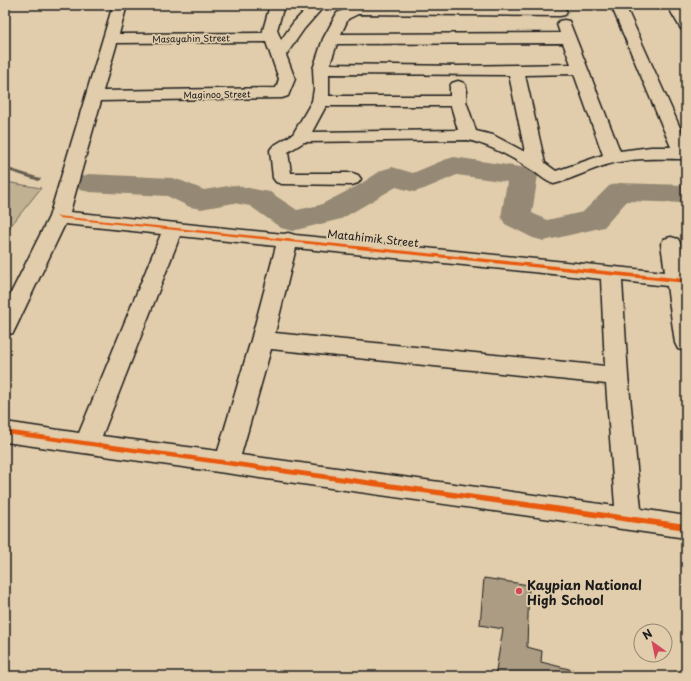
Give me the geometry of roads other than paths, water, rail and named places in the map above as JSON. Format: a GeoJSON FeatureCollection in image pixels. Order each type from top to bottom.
{"type":"FeatureCollection","features":[{"type":"Feature","properties":{"kind":"street"},"geometry":{"type":"LineString","coordinates":[[5,327],[59,217],[120,5]]}},
{"type":"Feature","properties":{"kind":"street"},"geometry":{"type":"LineString","coordinates":[[272,37],[270,30],[277,5]]}},
{"type":"Feature","properties":{"kind":"street"},"geometry":{"type":"LineString","coordinates":[[278,56],[298,26],[318,5]]}},
{"type":"Feature","properties":{"kind":"street"},"geometry":{"type":"LineString","coordinates":[[300,137],[468,135],[487,139],[537,165],[554,178],[584,165],[613,157],[660,153],[685,154],[618,5]]}},
{"type":"Feature","properties":{"kind":"street"},"geometry":{"type":"LineString","coordinates":[[674,5],[686,26]]}},
{"type":"Feature","properties":{"kind":"street"},"geometry":{"type":"LineString","coordinates":[[352,179],[282,178],[279,150],[300,137],[320,101],[322,89],[321,69],[331,39],[342,16],[362,7],[561,8],[568,38],[613,157]]}},
{"type":"Feature","properties":{"kind":"street","name":"Masayahin Street"},"geometry":{"type":"LineString","coordinates":[[110,39],[272,37]]}},
{"type":"Feature","properties":{"kind":"street","name":"Maginoo Street"},"geometry":{"type":"LineString","coordinates":[[94,96],[282,93],[287,79],[272,37]]}},
{"type":"Feature","properties":{"kind":"street"},"geometry":{"type":"LineString","coordinates":[[331,39],[568,38]]}},
{"type":"Feature","properties":{"kind":"street"},"geometry":{"type":"LineString","coordinates":[[321,69],[458,71],[579,69]]}},
{"type":"Feature","properties":{"kind":"street"},"geometry":{"type":"LineString","coordinates":[[516,69],[537,165]]}},
{"type":"Feature","properties":{"kind":"street"},"geometry":{"type":"LineString","coordinates":[[458,71],[458,101],[468,135]]}},
{"type":"Feature","properties":{"kind":"street"},"geometry":{"type":"LineString","coordinates":[[320,101],[458,101]]}},
{"type":"Feature","properties":{"kind":"street","name":"Matahimik Street"},"geometry":{"type":"LineString","coordinates":[[59,217],[682,280]]}},
{"type":"Feature","properties":{"kind":"street"},"geometry":{"type":"LineString","coordinates":[[88,443],[173,228]]}},
{"type":"Feature","properties":{"kind":"street"},"geometry":{"type":"LineString","coordinates":[[227,462],[262,340],[288,239]]}},
{"type":"Feature","properties":{"kind":"street"},"geometry":{"type":"LineString","coordinates":[[671,244],[682,280],[686,343]]}},
{"type":"Feature","properties":{"kind":"street"},"geometry":{"type":"LineString","coordinates":[[611,273],[617,376],[629,519]]}},
{"type":"Feature","properties":{"kind":"street"},"geometry":{"type":"LineString","coordinates":[[262,340],[617,376]]}},
{"type":"Feature","properties":{"kind":"street"},"geometry":{"type":"LineString","coordinates":[[5,432],[686,527]]}},
{"type":"Feature","properties":{"kind":"waterway"},"geometry":{"type":"LineString","coordinates":[[89,183],[172,187],[201,200],[234,194],[259,199],[292,221],[330,212],[369,191],[392,176],[414,183],[454,166],[523,175],[516,217],[544,231],[593,220],[619,192],[686,194]]}},
{"type":"Feature","properties":{"kind":"waterway"},"geometry":{"type":"LineString","coordinates":[[5,168],[38,179]]}},
{"type":"Feature","properties":{"kind":"place","name":"Kaypian National High School"},"geometry":{"type":"Point","coordinates":[519,591]}}]}
